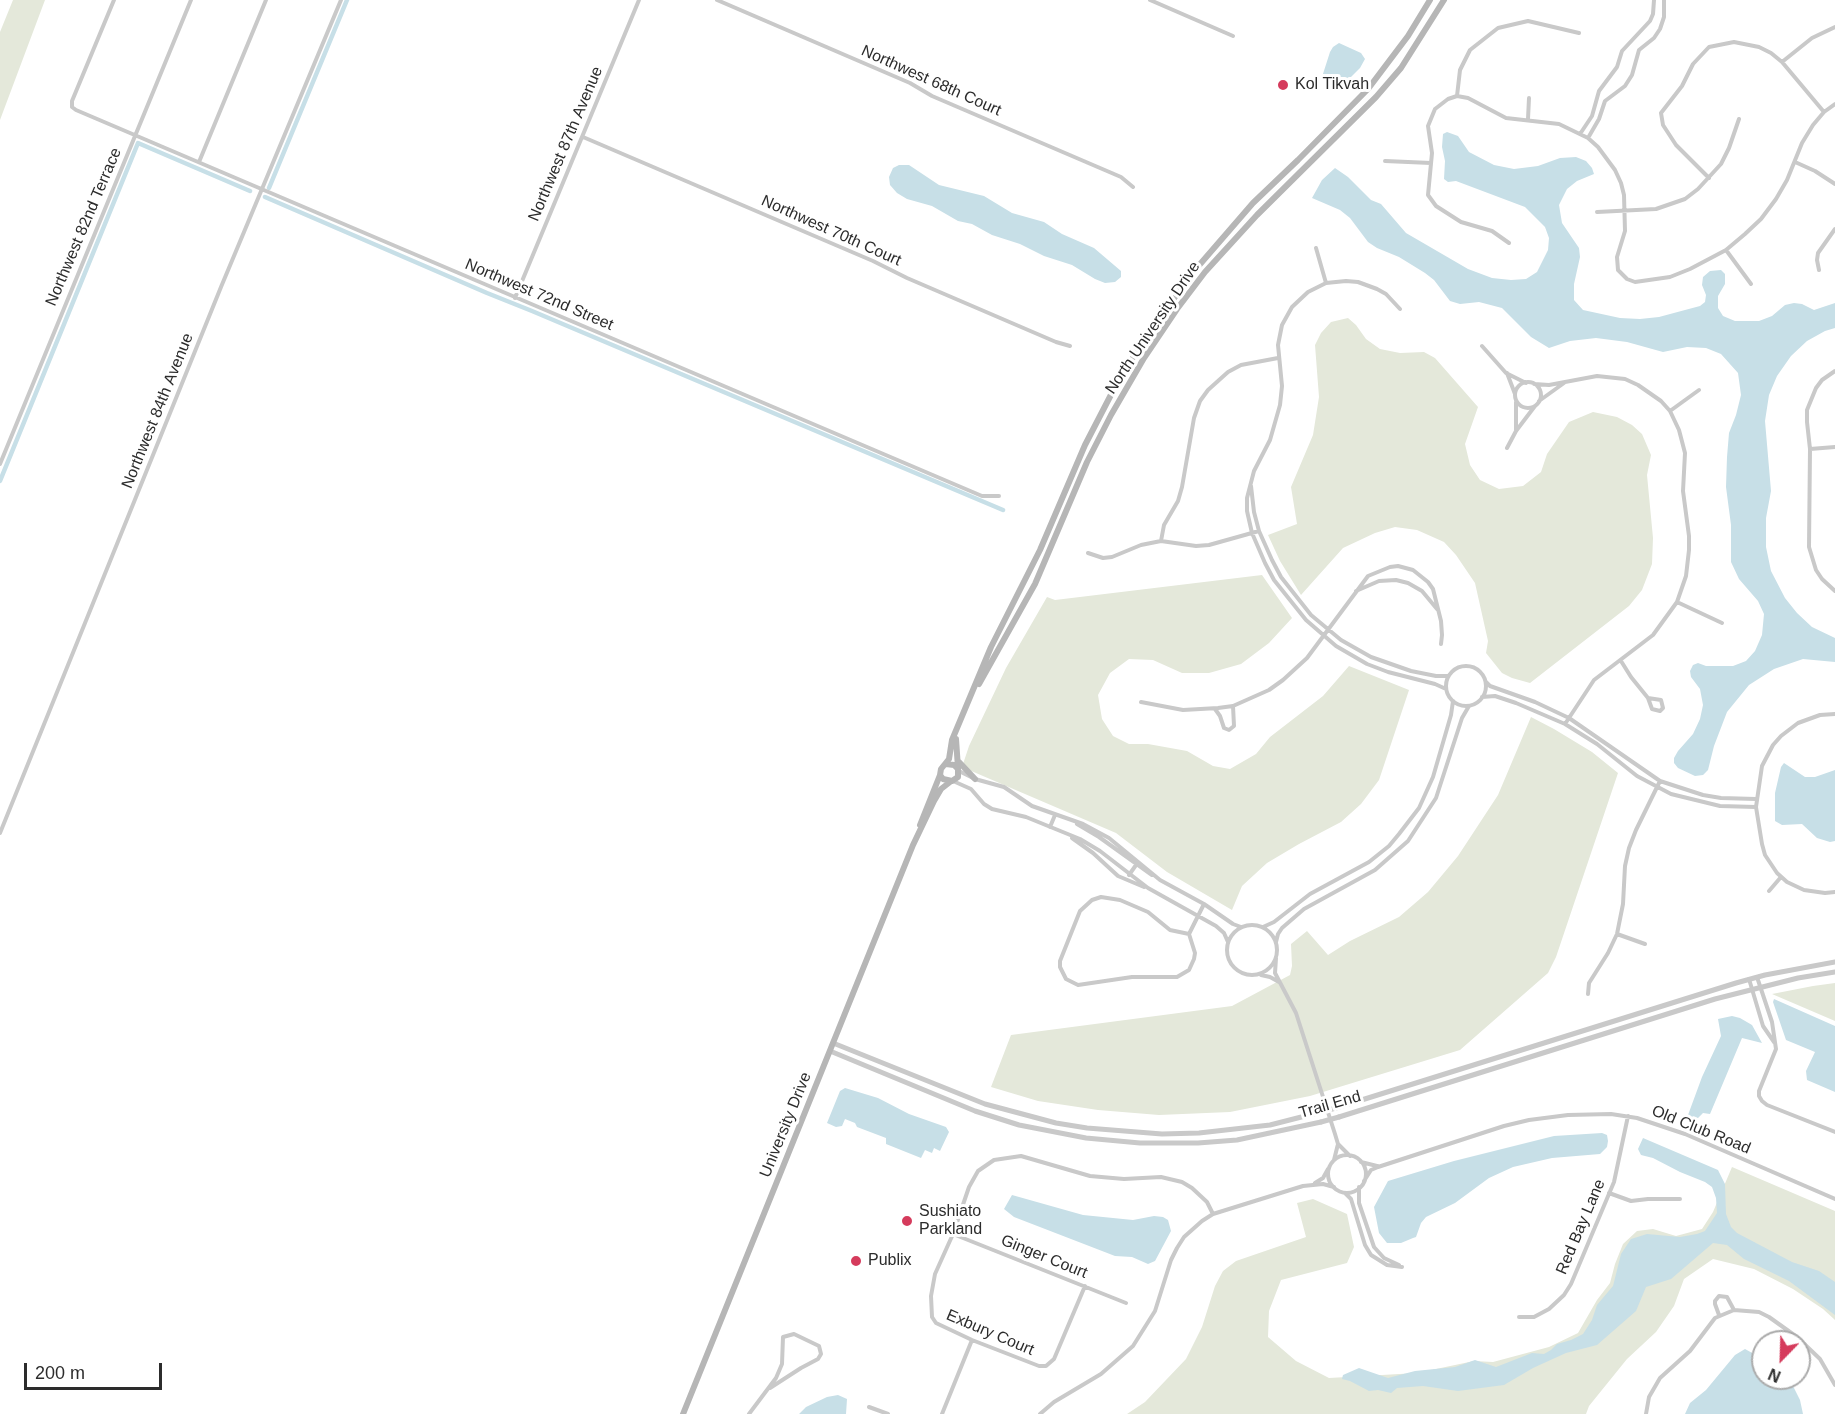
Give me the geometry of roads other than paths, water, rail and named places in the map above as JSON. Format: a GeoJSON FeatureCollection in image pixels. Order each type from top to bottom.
{"type":"FeatureCollection","features":[{"type":"Feature","properties":{"kind":"main road","name":"North University Drive"},"geometry":{"type":"LineString","coordinates":[[957,733],[991,647],[1040,550],[1097,420],[1115,387],[1194,270],[1253,203],[1368,89],[1408,36],[1430,0]]}},
{"type":"Feature","properties":{"kind":"main road","name":"North University Drive"},"geometry":{"type":"LineString","coordinates":[[975,690],[1035,584],[1111,415],[1144,358],[1177,309],[1205,272],[1257,215],[1376,97],[1407,58],[1444,0]]}},
{"type":"Feature","properties":{"kind":"main road"},"geometry":{"type":"LineString","coordinates":[[1170,303],[1177,309]]}},
{"type":"Feature","properties":{"kind":"main road"},"geometry":{"type":"LineString","coordinates":[[957,733],[958,777],[951,781],[943,779],[940,769],[946,764],[952,740],[957,733]]}},
{"type":"Feature","properties":{"kind":"main road"},"geometry":{"type":"LineString","coordinates":[[956,759],[975,779]]}},
{"type":"Feature","properties":{"kind":"main road"},"geometry":{"type":"LineString","coordinates":[[946,764],[954,765],[958,770]]}},
{"type":"Feature","properties":{"kind":"main road","name":"University Drive"},"geometry":{"type":"LineString","coordinates":[[913,845],[923,814],[940,775]]}},
{"type":"Feature","properties":{"kind":"main road","name":"University Drive"},"geometry":{"type":"LineString","coordinates":[[683,1414],[913,845],[941,789],[951,781]]}},
{"type":"Feature","properties":{"kind":"street","name":"Northwest 72nd Street"},"geometry":{"type":"LineString","coordinates":[[114,0],[72,100],[72,106],[76,110],[982,495],[999,496]]}},
{"type":"Feature","properties":{"kind":"street","name":"Northwest 82nd Terrace"},"geometry":{"type":"LineString","coordinates":[[0,464],[191,0]]}},
{"type":"Feature","properties":{"kind":"street"},"geometry":{"type":"LineString","coordinates":[[199,162],[266,0]]}},
{"type":"Feature","properties":{"kind":"street","name":"Northwest 84th Avenue"},"geometry":{"type":"LineString","coordinates":[[0,833],[221,287],[341,0]]}},
{"type":"Feature","properties":{"kind":"street","name":"Northwest 87th Avenue"},"geometry":{"type":"LineString","coordinates":[[515,298],[639,0]]}},
{"type":"Feature","properties":{"kind":"street","name":"Northwest 68th Court"},"geometry":{"type":"LineString","coordinates":[[717,0],[1121,177],[1133,187]]}},
{"type":"Feature","properties":{"kind":"street"},"geometry":{"type":"LineString","coordinates":[[1149,0],[1233,36]]}},
{"type":"Feature","properties":{"kind":"street"},"geometry":{"type":"LineString","coordinates":[[1580,134],[1592,116],[1602,86],[1617,67],[1622,51],[1650,21],[1654,0]]}},
{"type":"Feature","properties":{"kind":"street"},"geometry":{"type":"LineString","coordinates":[[1588,138],[1599,119],[1605,101],[1625,86],[1632,75],[1639,50],[1654,38],[1660,29],[1664,16],[1664,0]]}},
{"type":"Feature","properties":{"kind":"street"},"geometry":{"type":"LineString","coordinates":[[1457,96],[1460,70],[1470,50],[1498,28],[1528,21],[1579,33]]}},
{"type":"Feature","properties":{"kind":"street"},"geometry":{"type":"LineString","coordinates":[[1782,62],[1812,38],[1835,27]]}},
{"type":"Feature","properties":{"kind":"street"},"geometry":{"type":"LineString","coordinates":[[1709,177],[1676,145],[1663,125],[1661,113],[1682,86],[1693,64],[1709,47],[1734,42],[1746,43],[1765,50],[1782,62],[1824,112]]}},
{"type":"Feature","properties":{"kind":"street"},"geometry":{"type":"LineString","coordinates":[[1509,243],[1492,231],[1461,222],[1431,202],[1427,188],[1431,163],[1428,126],[1430,117],[1440,104],[1457,96],[1476,101],[1506,118],[1559,124],[1588,138],[1607,158],[1621,183],[1626,211],[1625,231],[1617,257],[1618,270],[1621,275],[1635,282],[1670,277],[1709,260],[1726,250],[1761,219],[1787,180],[1802,143],[1824,112],[1835,104]]}},
{"type":"Feature","properties":{"kind":"street"},"geometry":{"type":"LineString","coordinates":[[1528,120],[1529,98]]}},
{"type":"Feature","properties":{"kind":"street"},"geometry":{"type":"LineString","coordinates":[[1598,212],[1656,209],[1685,198],[1709,177],[1730,148],[1739,119]]}},
{"type":"Feature","properties":{"kind":"street","name":"Northwest 70th Court"},"geometry":{"type":"LineString","coordinates":[[583,137],[1056,342],[1070,346]]}},
{"type":"Feature","properties":{"kind":"street"},"geometry":{"type":"LineString","coordinates":[[1385,161],[1431,163]]}},
{"type":"Feature","properties":{"kind":"street"},"geometry":{"type":"LineString","coordinates":[[1795,162],[1835,184]]}},
{"type":"Feature","properties":{"kind":"street"},"geometry":{"type":"LineString","coordinates":[[1819,270],[1818,253],[1835,229]]}},
{"type":"Feature","properties":{"kind":"street"},"geometry":{"type":"LineString","coordinates":[[1316,248],[1326,283]]}},
{"type":"Feature","properties":{"kind":"street"},"geometry":{"type":"LineString","coordinates":[[1726,250],[1750,284]]}},
{"type":"Feature","properties":{"kind":"street"},"geometry":{"type":"LineString","coordinates":[[1400,309],[1386,294],[1367,285],[1346,281],[1326,283],[1299,299],[1287,316],[1279,335],[1278,358],[1282,386],[1278,414],[1270,440],[1254,471],[1247,498],[1247,511],[1252,533],[1274,580],[1306,620],[1336,646],[1367,664],[1446,689],[1453,701],[1460,705],[1469,706],[1476,703],[1482,697],[1486,682]]}},
{"type":"Feature","properties":{"kind":"street"},"geometry":{"type":"LineString","coordinates":[[1482,346],[1506,373],[1515,394],[1516,431]]}},
{"type":"Feature","properties":{"kind":"street"},"geometry":{"type":"LineString","coordinates":[[1161,541],[1164,525],[1178,501],[1182,487],[1194,418],[1200,401],[1208,390],[1228,372],[1241,365],[1278,358]]}},
{"type":"Feature","properties":{"kind":"street"},"geometry":{"type":"LineString","coordinates":[[1835,371],[1822,380],[1810,399],[1807,422],[1810,449],[1809,547],[1811,558],[1822,579],[1835,591]]}},
{"type":"Feature","properties":{"kind":"street"},"geometry":{"type":"LineString","coordinates":[[1506,373],[1526,383],[1549,385],[1596,376],[1624,379],[1650,392],[1670,411],[1679,430],[1685,453],[1683,491],[1689,536],[1686,576],[1677,602],[1653,635],[1594,680],[1565,724]]}},
{"type":"Feature","properties":{"kind":"street"},"geometry":{"type":"LineString","coordinates":[[1507,448],[1516,431],[1539,401],[1568,381]]}},
{"type":"Feature","properties":{"kind":"street"},"geometry":{"type":"LineString","coordinates":[[1515,394],[1519,387],[1526,383]]}},
{"type":"Feature","properties":{"kind":"street"},"geometry":{"type":"LineString","coordinates":[[1534,384],[1540,393],[1539,401]]}},
{"type":"Feature","properties":{"kind":"street"},"geometry":{"type":"LineString","coordinates":[[1670,411],[1699,390]]}},
{"type":"Feature","properties":{"kind":"street"},"geometry":{"type":"LineString","coordinates":[[1516,401],[1525,408],[1535,406]]}},
{"type":"Feature","properties":{"kind":"street"},"geometry":{"type":"LineString","coordinates":[[1810,449],[1835,447]]}},
{"type":"Feature","properties":{"kind":"street"},"geometry":{"type":"LineString","coordinates":[[1251,484],[1259,531],[1281,577],[1311,615],[1355,649],[1390,665],[1436,676],[1448,676],[1459,667],[1470,666],[1482,674],[1490,687],[1535,702],[1569,718],[1601,738],[1641,770],[1659,781],[1703,795],[1756,799]]}},
{"type":"Feature","properties":{"kind":"street"},"geometry":{"type":"LineString","coordinates":[[1088,553],[1103,558],[1112,557],[1141,545],[1161,541],[1196,546],[1209,545],[1259,531]]}},
{"type":"Feature","properties":{"kind":"street"},"geometry":{"type":"LineString","coordinates":[[1141,702],[1176,710],[1215,709],[1233,706],[1269,690],[1307,658],[1368,576],[1382,569],[1398,566],[1406,568],[1421,575],[1428,582],[1433,589],[1439,611],[1442,629],[1441,644]]}},
{"type":"Feature","properties":{"kind":"street"},"geometry":{"type":"LineString","coordinates":[[1356,592],[1379,581],[1402,581],[1422,591],[1439,611]]}},
{"type":"Feature","properties":{"kind":"street"},"geometry":{"type":"LineString","coordinates":[[1677,602],[1722,623]]}},
{"type":"Feature","properties":{"kind":"street"},"geometry":{"type":"LineString","coordinates":[[1621,661],[1630,677],[1648,698]]}},
{"type":"Feature","properties":{"kind":"street"},"geometry":{"type":"LineString","coordinates":[[1446,689],[1448,676]]}},
{"type":"Feature","properties":{"kind":"street"},"geometry":{"type":"LineString","coordinates":[[1482,697],[1495,696],[1565,724],[1597,744],[1657,788],[1720,806],[1756,807]]}},
{"type":"Feature","properties":{"kind":"street"},"geometry":{"type":"LineString","coordinates":[[1263,927],[1274,922],[1328,883],[1369,862],[1389,846],[1409,823],[1419,808],[1433,777],[1453,701]]}},
{"type":"Feature","properties":{"kind":"street"},"geometry":{"type":"LineString","coordinates":[[1215,709],[1224,729],[1229,730],[1234,726],[1233,706]]}},
{"type":"Feature","properties":{"kind":"street"},"geometry":{"type":"LineString","coordinates":[[1378,1167],[1350,1156],[1338,1144],[1296,1012],[1275,973],[1276,942],[1282,928],[1304,909],[1376,870],[1408,841],[1436,798],[1462,718],[1469,706]]}},
{"type":"Feature","properties":{"kind":"street"},"geometry":{"type":"LineString","coordinates":[[1835,714],[1809,718],[1781,736],[1766,755],[1759,777],[1756,799],[1758,826],[1765,855],[1772,867],[1781,877],[1804,890],[1835,892]]}},
{"type":"Feature","properties":{"kind":"street"},"geometry":{"type":"LineString","coordinates":[[958,770],[975,779],[1004,787],[1032,806],[1083,824],[1108,838],[1160,880]]}},
{"type":"Feature","properties":{"kind":"street"},"geometry":{"type":"LineString","coordinates":[[951,781],[971,789],[984,804],[992,808],[1013,812],[1080,839],[1100,851],[1148,888],[1198,915],[1224,933],[1228,942],[1227,957],[1233,968],[1247,975],[1270,977],[1279,982]]}},
{"type":"Feature","properties":{"kind":"street"},"geometry":{"type":"LineString","coordinates":[[1588,994],[1588,983],[1608,953],[1617,934],[1629,848],[1659,781]]}},
{"type":"Feature","properties":{"kind":"street"},"geometry":{"type":"LineString","coordinates":[[1050,827],[1055,815]]}},
{"type":"Feature","properties":{"kind":"street"},"geometry":{"type":"LineString","coordinates":[[1074,822],[1099,837],[1136,865],[1241,927]]}},
{"type":"Feature","properties":{"kind":"street"},"geometry":{"type":"LineString","coordinates":[[1068,835],[1093,853],[1118,876],[1148,888]]}},
{"type":"Feature","properties":{"kind":"street"},"geometry":{"type":"LineString","coordinates":[[1129,875],[1136,865]]}},
{"type":"Feature","properties":{"kind":"street"},"geometry":{"type":"LineString","coordinates":[[1769,891],[1781,877]]}},
{"type":"Feature","properties":{"kind":"street"},"geometry":{"type":"LineString","coordinates":[[1189,934],[1170,930],[1148,912],[1134,905],[1101,897],[1086,904],[1080,911],[1060,961],[1060,967],[1066,979],[1078,985],[1121,978],[1177,976],[1189,970],[1194,959],[1195,952],[1189,934],[1204,904]]}},
{"type":"Feature","properties":{"kind":"street"},"geometry":{"type":"LineString","coordinates":[[1299,902],[1304,909]]}},
{"type":"Feature","properties":{"kind":"street"},"geometry":{"type":"LineString","coordinates":[[1228,942],[1241,927],[1252,925],[1263,927],[1276,942]]}},
{"type":"Feature","properties":{"kind":"street"},"geometry":{"type":"LineString","coordinates":[[1617,934],[1645,944]]}},
{"type":"Feature","properties":{"kind":"street"},"geometry":{"type":"LineString","coordinates":[[1259,975],[1268,971],[1276,958]]}},
{"type":"Feature","properties":{"kind":"street","name":"Trail End"},"geometry":{"type":"LineString","coordinates":[[833,1043],[985,1104],[1034,1118],[1087,1128],[1162,1134],[1199,1133],[1270,1125],[1336,1108],[1749,979],[1835,962]]}},
{"type":"Feature","properties":{"kind":"street","name":"Trail End"},"geometry":{"type":"LineString","coordinates":[[830,1051],[975,1111],[1019,1125],[1086,1138],[1140,1143],[1198,1143],[1246,1138],[1321,1122],[1751,989],[1835,972]]}},
{"type":"Feature","properties":{"kind":"street"},"geometry":{"type":"LineString","coordinates":[[1757,977],[1772,1022],[1774,1043],[1774,1054],[1759,1091],[1762,1101],[1835,1131]]}},
{"type":"Feature","properties":{"kind":"street"},"geometry":{"type":"LineString","coordinates":[[1749,979],[1763,1026],[1774,1043]]}},
{"type":"Feature","properties":{"kind":"street","name":"Old Club Road"},"geometry":{"type":"LineString","coordinates":[[1364,1181],[1371,1170],[1378,1167],[1504,1126],[1529,1120],[1585,1114],[1628,1116],[1648,1121],[1685,1134],[1835,1199]]}},
{"type":"Feature","properties":{"kind":"street","name":"Red Bay Lane"},"geometry":{"type":"LineString","coordinates":[[1520,1317],[1527,1318],[1541,1314],[1556,1304],[1564,1295],[1610,1193],[1617,1171],[1628,1116]]}},
{"type":"Feature","properties":{"kind":"street"},"geometry":{"type":"LineString","coordinates":[[1040,1414],[1054,1402],[1101,1374],[1133,1346],[1155,1311],[1177,1248],[1192,1229],[1213,1214],[1315,1184],[1323,1178],[1334,1160],[1338,1144]]}},
{"type":"Feature","properties":{"kind":"street"},"geometry":{"type":"LineString","coordinates":[[953,1234],[973,1179],[978,1172],[994,1160],[1021,1156],[1090,1176],[1124,1179],[1161,1176],[1182,1182],[1200,1194],[1213,1214]]}},
{"type":"Feature","properties":{"kind":"street"},"geometry":{"type":"LineString","coordinates":[[1334,1160],[1342,1156],[1350,1156]]}},
{"type":"Feature","properties":{"kind":"street"},"geometry":{"type":"LineString","coordinates":[[1344,1192],[1352,1191],[1364,1181],[1365,1169],[1361,1162]]}},
{"type":"Feature","properties":{"kind":"street"},"geometry":{"type":"LineString","coordinates":[[1329,1167],[1328,1176],[1334,1187]]}},
{"type":"Feature","properties":{"kind":"street"},"geometry":{"type":"LineString","coordinates":[[1315,1184],[1334,1187],[1344,1192],[1351,1199],[1365,1245],[1371,1255],[1387,1265],[1402,1267],[1384,1258],[1374,1247],[1359,1203],[1359,1187]]}},
{"type":"Feature","properties":{"kind":"street"},"geometry":{"type":"LineString","coordinates":[[1610,1193],[1631,1201],[1680,1199]]}},
{"type":"Feature","properties":{"kind":"street","name":"Ginger Court"},"geometry":{"type":"LineString","coordinates":[[953,1234],[1126,1303]]}},
{"type":"Feature","properties":{"kind":"street","name":"Exbury Court"},"geometry":{"type":"LineString","coordinates":[[953,1234],[934,1274],[931,1308],[936,1323],[972,1340],[1039,1366],[1051,1363],[1084,1286]]}},
{"type":"Feature","properties":{"kind":"street"},"geometry":{"type":"LineString","coordinates":[[1719,1315],[1715,1300],[1719,1296],[1727,1297],[1734,1310]]}},
{"type":"Feature","properties":{"kind":"street"},"geometry":{"type":"LineString","coordinates":[[1646,1414],[1649,1397],[1660,1378],[1681,1360],[1719,1315],[1734,1310],[1759,1312],[1797,1336],[1820,1359],[1835,1386]]}},
{"type":"Feature","properties":{"kind":"street"},"geometry":{"type":"LineString","coordinates":[[749,1414],[770,1388],[782,1364],[783,1337],[794,1334],[819,1346],[821,1354],[818,1359],[793,1372],[770,1388]]}},
{"type":"Feature","properties":{"kind":"street"},"geometry":{"type":"LineString","coordinates":[[942,1414],[972,1340]]}},
{"type":"Feature","properties":{"kind":"street"},"geometry":{"type":"LineString","coordinates":[[869,1407],[888,1414]]}},
{"type":"Feature","properties":{"kind":"water"},"geometry":{"type":"Polygon","coordinates":[[[1339,43],[1361,53],[1365,59],[1360,68],[1338,90],[1330,88],[1330,84],[1322,77],[1330,52],[1339,43]]]}},
{"type":"Feature","properties":{"kind":"water"},"geometry":{"type":"Polygon","coordinates":[[[1447,132],[1458,136],[1469,152],[1494,165],[1514,169],[1538,166],[1560,158],[1576,157],[1586,161],[1592,168],[1594,174],[1577,181],[1567,189],[1559,205],[1562,223],[1579,248],[1580,257],[1574,284],[1574,300],[1583,310],[1620,318],[1640,319],[1659,317],[1700,306],[1705,302],[1706,295],[1702,285],[1703,277],[1710,271],[1721,270],[1725,274],[1725,284],[1718,296],[1718,308],[1723,316],[1735,321],[1759,321],[1772,316],[1785,305],[1794,303],[1814,310],[1835,303],[1835,328],[1807,341],[1791,356],[1777,376],[1769,395],[1765,421],[1771,491],[1766,518],[1766,547],[1771,571],[1785,598],[1797,613],[1812,627],[1835,638],[1835,662],[1803,659],[1774,669],[1749,685],[1727,712],[1708,770],[1703,775],[1695,776],[1678,768],[1674,763],[1678,751],[1693,734],[1703,705],[1700,689],[1691,677],[1690,671],[1693,665],[1698,663],[1706,666],[1733,666],[1746,661],[1755,651],[1762,635],[1764,614],[1758,601],[1739,579],[1731,562],[1731,525],[1726,487],[1727,457],[1729,433],[1741,395],[1738,373],[1721,354],[1706,348],[1687,347],[1663,352],[1627,342],[1596,338],[1570,341],[1549,348],[1531,337],[1502,308],[1479,302],[1460,304],[1450,301],[1434,280],[1425,273],[1399,257],[1377,248],[1368,242],[1350,218],[1340,210],[1312,198],[1322,180],[1335,168],[1348,177],[1371,200],[1381,204],[1406,233],[1468,269],[1492,278],[1526,279],[1537,272],[1548,250],[1549,238],[1545,227],[1525,207],[1456,181],[1448,182],[1444,179],[1445,161],[1442,147],[1443,134],[1447,132]]]}},
{"type":"Feature","properties":{"kind":"water"},"geometry":{"type":"Polygon","coordinates":[[[899,165],[909,165],[939,185],[984,196],[1012,213],[1044,222],[1062,234],[1094,248],[1121,271],[1121,277],[1115,282],[1105,283],[1072,265],[992,235],[972,224],[958,221],[932,206],[907,199],[890,185],[889,177],[893,168],[899,165]]]}},
{"type":"Feature","properties":{"kind":"water"},"geometry":{"type":"Polygon","coordinates":[[[1784,763],[1805,777],[1815,777],[1835,770],[1835,841],[1830,842],[1817,838],[1802,824],[1782,825],[1775,821],[1775,793],[1784,763]]]}},
{"type":"Feature","properties":{"kind":"water"},"geometry":{"type":"Polygon","coordinates":[[[1774,999],[1835,1026],[1835,1092],[1807,1080],[1806,1071],[1815,1052],[1786,1040],[1773,1002],[1774,999]]]}},
{"type":"Feature","properties":{"kind":"water"},"geometry":{"type":"Polygon","coordinates":[[[1732,1016],[1752,1025],[1762,1043],[1742,1038],[1710,1114],[1703,1113],[1698,1118],[1689,1117],[1702,1077],[1721,1036],[1718,1019],[1732,1016]]]}},
{"type":"Feature","properties":{"kind":"water"},"geometry":{"type":"Polygon","coordinates":[[[845,1088],[878,1098],[909,1114],[946,1127],[949,1132],[940,1151],[934,1148],[932,1153],[925,1150],[921,1158],[886,1144],[886,1138],[857,1127],[855,1123],[845,1119],[842,1126],[836,1127],[827,1123],[840,1091],[845,1088]]]}},
{"type":"Feature","properties":{"kind":"water"},"geometry":{"type":"Polygon","coordinates":[[[1602,1133],[1607,1135],[1608,1141],[1607,1147],[1600,1154],[1552,1158],[1513,1167],[1489,1178],[1455,1203],[1426,1217],[1416,1237],[1401,1243],[1387,1243],[1379,1233],[1374,1207],[1388,1181],[1454,1161],[1554,1136],[1602,1133]]]}},
{"type":"Feature","properties":{"kind":"water"},"geometry":{"type":"Polygon","coordinates":[[[1643,1138],[1718,1170],[1725,1184],[1726,1214],[1731,1227],[1737,1233],[1792,1262],[1819,1271],[1835,1282],[1835,1315],[1789,1281],[1744,1259],[1727,1245],[1713,1243],[1671,1279],[1646,1287],[1636,1311],[1597,1345],[1566,1353],[1533,1368],[1504,1385],[1458,1391],[1423,1386],[1397,1388],[1391,1393],[1378,1390],[1369,1391],[1342,1379],[1343,1375],[1359,1368],[1388,1378],[1415,1371],[1455,1367],[1475,1360],[1496,1367],[1532,1353],[1544,1354],[1557,1344],[1583,1334],[1592,1320],[1597,1305],[1613,1286],[1621,1254],[1631,1239],[1647,1234],[1680,1237],[1697,1234],[1705,1231],[1717,1213],[1716,1198],[1712,1187],[1653,1158],[1641,1155],[1638,1149],[1643,1138]]]}},
{"type":"Feature","properties":{"kind":"water"},"geometry":{"type":"Polygon","coordinates":[[[1012,1195],[1083,1215],[1133,1220],[1154,1216],[1163,1217],[1168,1220],[1171,1231],[1155,1261],[1148,1264],[1132,1257],[1115,1256],[1014,1217],[1004,1209],[1012,1195]]]}},
{"type":"Feature","properties":{"kind":"water"},"geometry":{"type":"Polygon","coordinates":[[[1745,1349],[1751,1352],[1751,1390],[1795,1390],[1803,1414],[1685,1414],[1690,1403],[1706,1390],[1735,1355],[1745,1349]]]}},
{"type":"Feature","properties":{"kind":"water"},"geometry":{"type":"Polygon","coordinates":[[[838,1395],[847,1399],[846,1414],[799,1414],[806,1407],[827,1397],[838,1395]]]}},
{"type":"Feature","properties":{"kind":"waterway"},"geometry":{"type":"LineString","coordinates":[[269,188],[347,0]]}},
{"type":"Feature","properties":{"kind":"waterway"},"geometry":{"type":"LineString","coordinates":[[0,481],[138,143],[250,191]]}},
{"type":"Feature","properties":{"kind":"waterway"},"geometry":{"type":"LineString","coordinates":[[265,197],[1003,510]]}},
{"type":"Feature","properties":{"kind":"place","name":"Kol Tikvah"},"geometry":{"type":"Point","coordinates":[1283,85]}},
{"type":"Feature","properties":{"kind":"place","name":"Sushiato Parkland"},"geometry":{"type":"Point","coordinates":[907,1221]}},
{"type":"Feature","properties":{"kind":"place","name":"Publix"},"geometry":{"type":"Point","coordinates":[856,1261]}}]}
